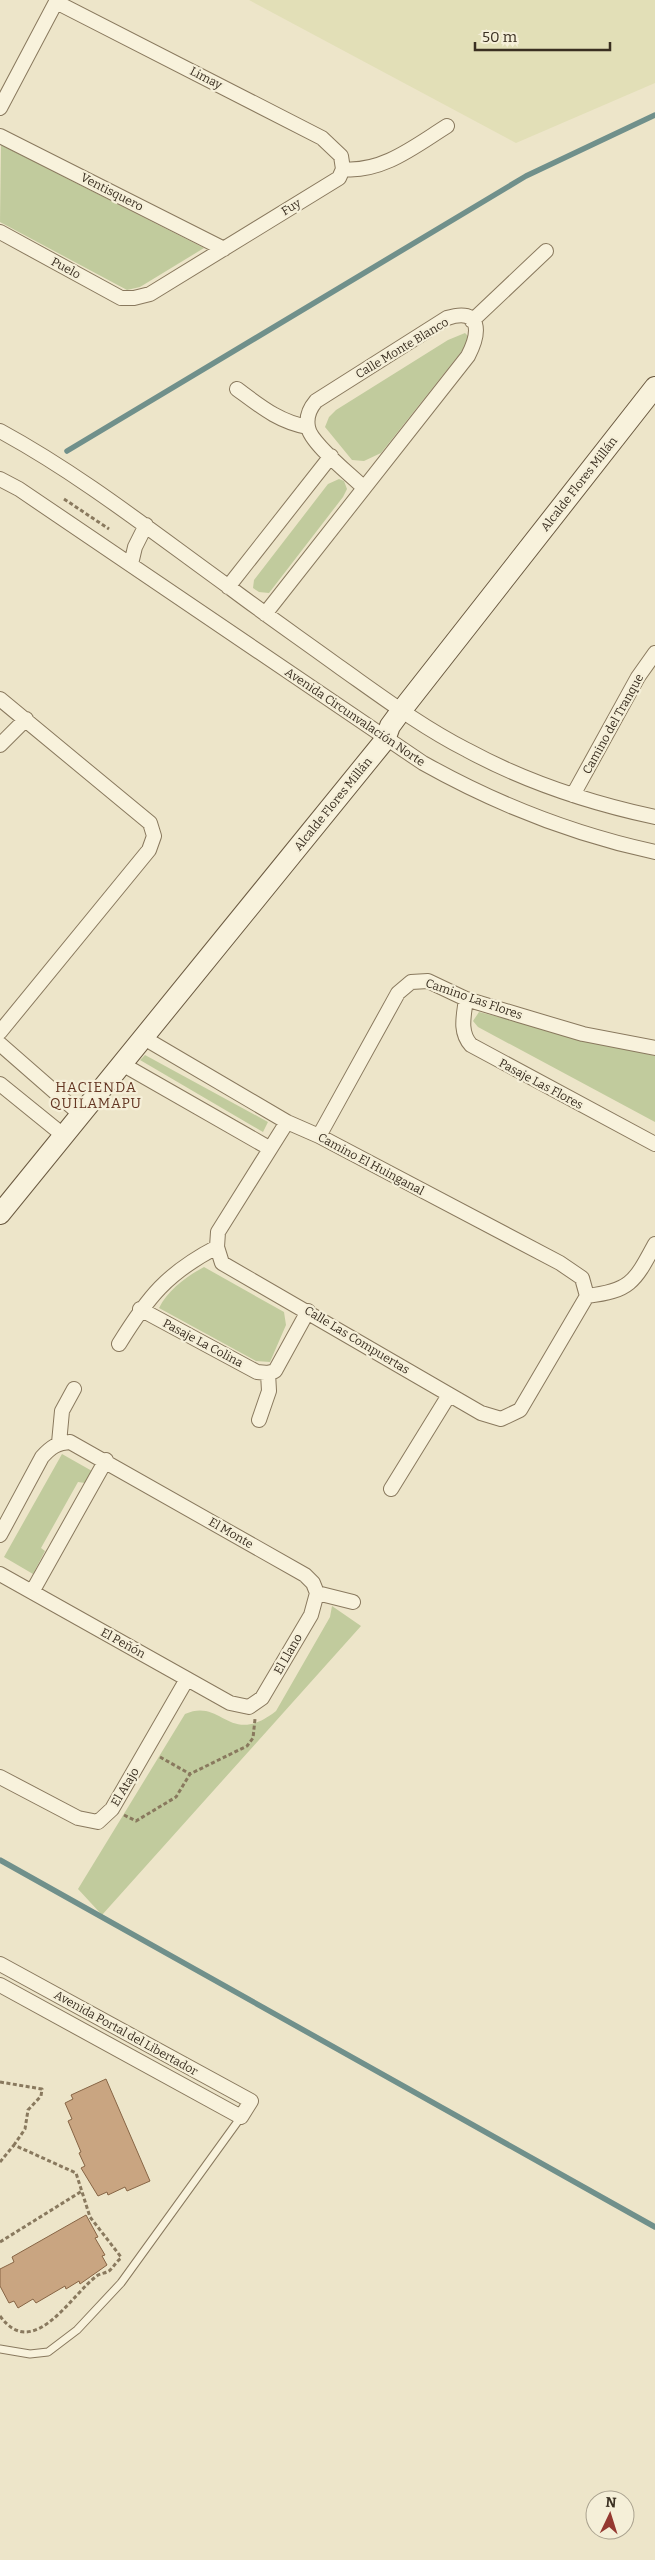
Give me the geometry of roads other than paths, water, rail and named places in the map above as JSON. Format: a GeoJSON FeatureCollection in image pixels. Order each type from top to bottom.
{"type":"FeatureCollection","features":[{"type":"Feature","properties":{"kind":"street"},"geometry":{"type":"LineString","coordinates":[[0,108],[56,1]]}},
{"type":"Feature","properties":{"kind":"street","name":"Limay"},"geometry":{"type":"LineString","coordinates":[[56,1],[322,138],[341,156],[343,169]]}},
{"type":"Feature","properties":{"kind":"street"},"geometry":{"type":"LineString","coordinates":[[343,169],[360,170],[377,167],[447,126]]}},
{"type":"Feature","properties":{"kind":"street","name":"Ventisquero"},"geometry":{"type":"LineString","coordinates":[[0,136],[224,248]]}},
{"type":"Feature","properties":{"kind":"street","name":"Fuy"},"geometry":{"type":"LineString","coordinates":[[134,298],[150,294],[338,178],[343,169]]}},
{"type":"Feature","properties":{"kind":"street","name":"Puelo"},"geometry":{"type":"LineString","coordinates":[[0,232],[121,298],[134,298]]}},
{"type":"Feature","properties":{"kind":"street"},"geometry":{"type":"LineString","coordinates":[[266,614],[468,356],[477,336],[476,325],[472,321],[546,251]]}},
{"type":"Feature","properties":{"kind":"street","name":"Calle Monte Blanco"},"geometry":{"type":"LineString","coordinates":[[308,427],[309,412],[316,401],[447,318],[461,316],[472,321]]}},
{"type":"Feature","properties":{"kind":"street","name":"Alcalde Flores Millán"},"geometry":{"type":"LineString","coordinates":[[0,1214],[385,740],[390,726],[401,711],[655,387]]}},
{"type":"Feature","properties":{"kind":"street"},"geometry":{"type":"LineString","coordinates":[[237,389],[283,421],[308,427],[311,435],[364,488]]}},
{"type":"Feature","properties":{"kind":"street"},"geometry":{"type":"LineString","coordinates":[[0,431],[62,468],[146,525],[228,587],[401,711],[467,751],[528,779],[573,796],[655,817]]}},
{"type":"Feature","properties":{"kind":"street"},"geometry":{"type":"LineString","coordinates":[[228,587],[331,456]]}},
{"type":"Feature","properties":{"kind":"street","name":"Avenida Circunvalación Norte"},"geometry":{"type":"LineString","coordinates":[[0,478],[20,489],[131,564],[385,740],[461,784],[501,803],[584,834],[655,852]]}},
{"type":"Feature","properties":{"kind":"street"},"geometry":{"type":"LineString","coordinates":[[131,564],[135,547],[146,525]]}},
{"type":"Feature","properties":{"kind":"street","name":"Camino del Tranque"},"geometry":{"type":"LineString","coordinates":[[573,796],[638,677],[655,653]]}},
{"type":"Feature","properties":{"kind":"street"},"geometry":{"type":"LineString","coordinates":[[0,699],[150,823],[154,836],[149,850],[0,1032]]}},
{"type":"Feature","properties":{"kind":"street"},"geometry":{"type":"LineString","coordinates":[[0,745],[26,719]]}},
{"type":"Feature","properties":{"kind":"street","name":"Camino Las Flores"},"geometry":{"type":"LineString","coordinates":[[319,1136],[403,986],[411,982],[428,981],[466,998],[584,1034],[655,1048]]}},
{"type":"Feature","properties":{"kind":"street","name":"Pasaje Las Flores"},"geometry":{"type":"LineString","coordinates":[[466,998],[463,1031],[465,1039],[471,1045],[655,1144]]}},
{"type":"Feature","properties":{"kind":"street","name":"Camino El Huinganal"},"geometry":{"type":"LineString","coordinates":[[144,1038],[287,1122],[319,1136],[560,1263],[582,1278],[587,1296]]}},
{"type":"Feature","properties":{"kind":"street"},"geometry":{"type":"LineString","coordinates":[[0,1044],[80,1114]]}},
{"type":"Feature","properties":{"kind":"street"},"geometry":{"type":"LineString","coordinates":[[122,1064],[269,1148]]}},
{"type":"Feature","properties":{"kind":"street"},"geometry":{"type":"LineString","coordinates":[[0,1084],[63,1135]]}},
{"type":"Feature","properties":{"kind":"street"},"geometry":{"type":"LineString","coordinates":[[119,1344],[140,1309],[162,1284],[197,1257],[217,1247],[218,1232],[287,1122]]}},
{"type":"Feature","properties":{"kind":"street"},"geometry":{"type":"LineString","coordinates":[[587,1296],[622,1290],[641,1270],[655,1244]]}},
{"type":"Feature","properties":{"kind":"street","name":"Calle Las Compuertas"},"geometry":{"type":"LineString","coordinates":[[217,1247],[222,1263],[482,1413],[501,1419],[520,1410],[587,1296]]}},
{"type":"Feature","properties":{"kind":"street","name":"Pasaje La Colina"},"geometry":{"type":"LineString","coordinates":[[140,1309],[256,1372],[268,1373]]}},
{"type":"Feature","properties":{"kind":"street"},"geometry":{"type":"LineString","coordinates":[[259,1420],[269,1391],[268,1373],[275,1371],[308,1311]]}},
{"type":"Feature","properties":{"kind":"street"},"geometry":{"type":"LineString","coordinates":[[0,1535],[42,1457],[50,1448],[59,1443],[62,1411],[74,1389]]}},
{"type":"Feature","properties":{"kind":"street"},"geometry":{"type":"LineString","coordinates":[[391,1489],[449,1394]]}},
{"type":"Feature","properties":{"kind":"street","name":"El Monte"},"geometry":{"type":"LineString","coordinates":[[59,1443],[70,1442],[106,1460],[305,1575],[313,1583],[317,1592]]}},
{"type":"Feature","properties":{"kind":"street"},"geometry":{"type":"LineString","coordinates":[[32,1592],[106,1460]]}},
{"type":"Feature","properties":{"kind":"street","name":"El Peñón"},"geometry":{"type":"LineString","coordinates":[[0,1574],[230,1703],[252,1705]]}},
{"type":"Feature","properties":{"kind":"street"},"geometry":{"type":"LineString","coordinates":[[317,1592],[353,1602]]}},
{"type":"Feature","properties":{"kind":"street","name":"El Llano"},"geometry":{"type":"LineString","coordinates":[[252,1705],[262,1698],[311,1615],[317,1592]]}},
{"type":"Feature","properties":{"kind":"street","name":"El Atajo"},"geometry":{"type":"LineString","coordinates":[[0,1777],[78,1818],[89,1822],[98,1822],[112,1809],[187,1679]]}},
{"type":"Feature","properties":{"kind":"street","name":"Avenida Portal del Libertador"},"geometry":{"type":"LineString","coordinates":[[0,1964],[251,2102],[241,2117],[0,1985]]}},
{"type":"Feature","properties":{"kind":"lane"},"geometry":{"type":"LineString","coordinates":[[0,2349],[30,2354],[48,2352],[77,2330],[121,2283],[241,2117]]}},
{"type":"Feature","properties":{"kind":"waterway"},"geometry":{"type":"LineString","coordinates":[[67,451],[526,176],[655,115]]}},
{"type":"Feature","properties":{"kind":"waterway"},"geometry":{"type":"LineString","coordinates":[[0,1860],[655,2227]]}},
{"type":"Feature","properties":{"kind":"district","name":"HACIENDA QUILAMAPU"},"geometry":{"type":"Point","coordinates":[96,1096]}}]}
